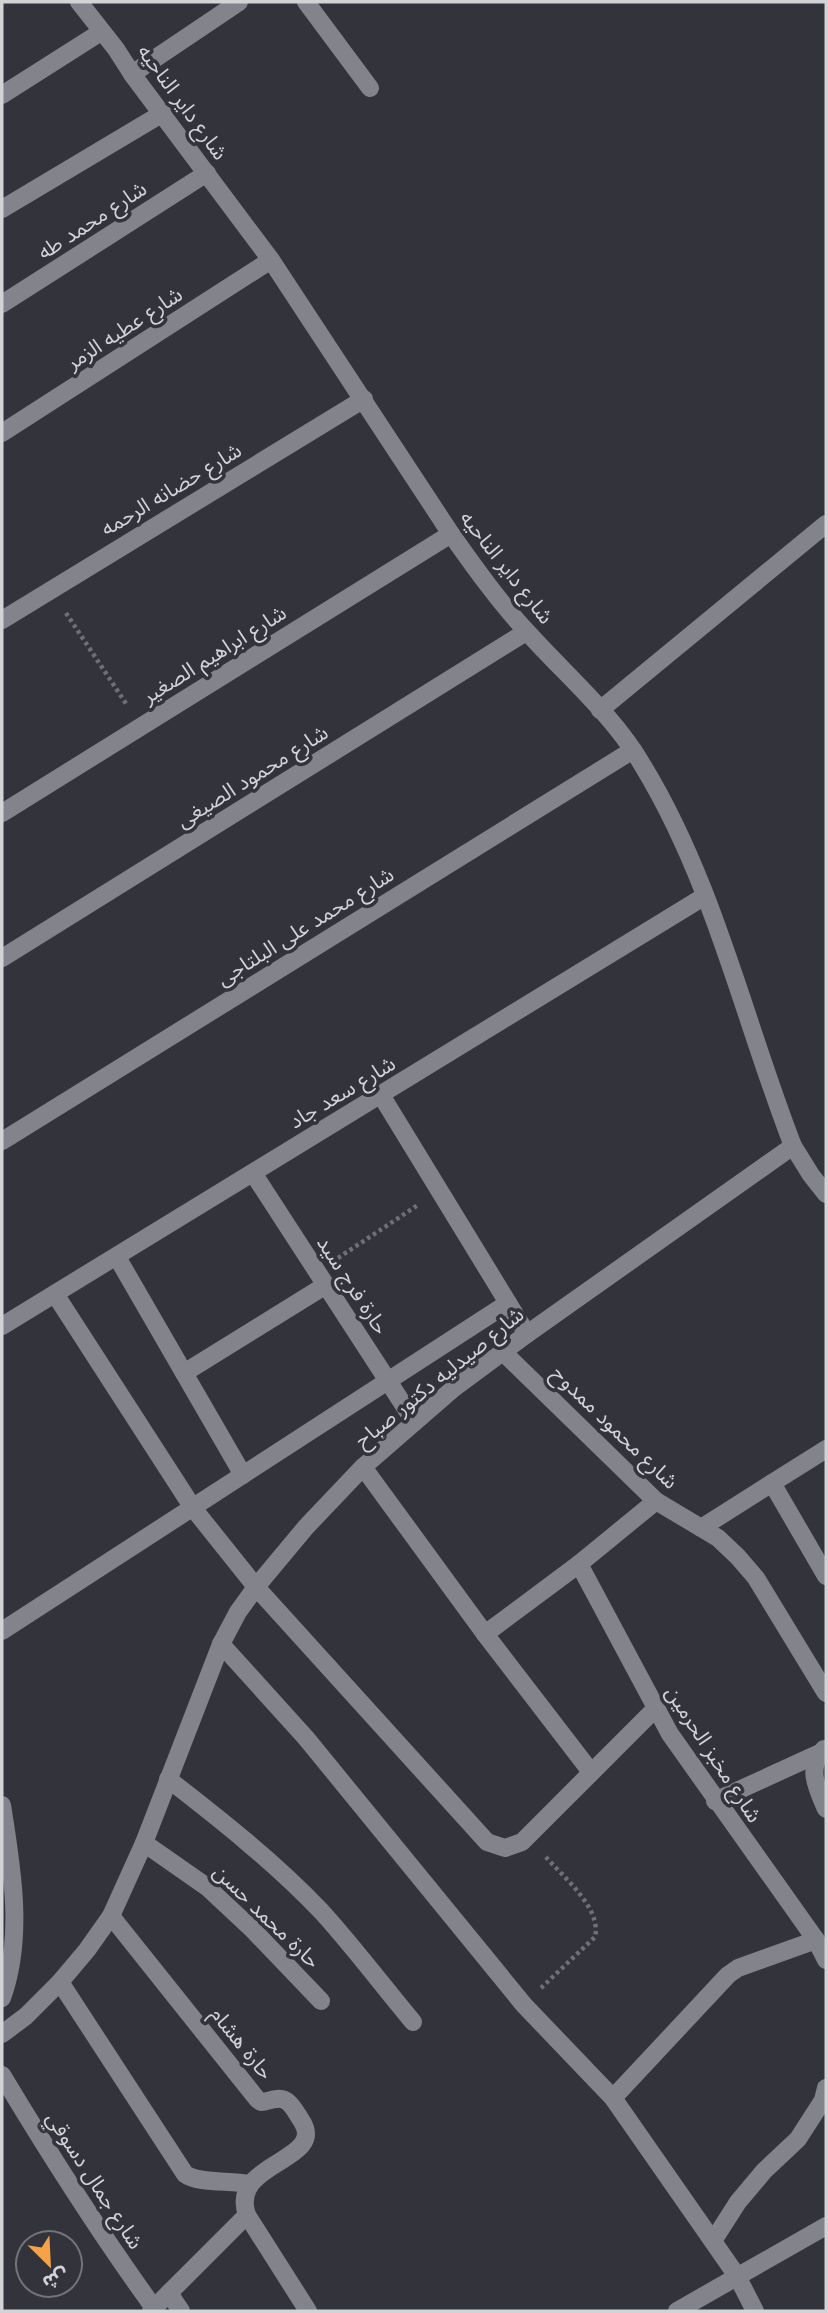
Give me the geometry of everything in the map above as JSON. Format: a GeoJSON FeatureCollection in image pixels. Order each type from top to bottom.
{"type":"FeatureCollection","features":[{"type":"Feature","properties":{"kind":"street","name":"شارع داير الناحيه"},"geometry":{"type":"LineString","coordinates":[[79,2],[271,260],[481,576],[526,632],[600,710],[633,750],[665,807],[705,896],[793,1146],[826,1194]]}},
{"type":"Feature","properties":{"kind":"street"},"geometry":{"type":"LineString","coordinates":[[132,74],[239,2]]}},
{"type":"Feature","properties":{"kind":"street"},"geometry":{"type":"LineString","coordinates":[[306,2],[370,88]]}},
{"type":"Feature","properties":{"kind":"street"},"geometry":{"type":"LineString","coordinates":[[2,95],[101,32]]}},
{"type":"Feature","properties":{"kind":"street"},"geometry":{"type":"LineString","coordinates":[[2,209],[163,113]]}},
{"type":"Feature","properties":{"kind":"street","name":"شارع محمد طه"},"geometry":{"type":"LineString","coordinates":[[2,304],[207,173]]}},
{"type":"Feature","properties":{"kind":"street","name":"شارع عطيه الزمر"},"geometry":{"type":"LineString","coordinates":[[2,433],[271,260]]}},
{"type":"Feature","properties":{"kind":"street","name":"شارع حضانه الرحمه"},"geometry":{"type":"LineString","coordinates":[[2,620],[364,398]]}},
{"type":"Feature","properties":{"kind":"street"},"geometry":{"type":"LineString","coordinates":[[600,710],[826,524]]}},
{"type":"Feature","properties":{"kind":"street","name":"شارع ابراهيم الصغير"},"geometry":{"type":"LineString","coordinates":[[2,813],[451,534]]}},
{"type":"Feature","properties":{"kind":"street","name":"شارع محمود الصيغى"},"geometry":{"type":"LineString","coordinates":[[2,958],[526,632]]}},
{"type":"Feature","properties":{"kind":"street","name":"شارع محمد على البلتاجى"},"geometry":{"type":"LineString","coordinates":[[2,1141],[633,750]]}},
{"type":"Feature","properties":{"kind":"street","name":"شارع سعد جاد"},"geometry":{"type":"LineString","coordinates":[[2,1326],[705,896]]}},
{"type":"Feature","properties":{"kind":"street"},"geometry":{"type":"LineString","coordinates":[[381,1095],[527,1334]]}},
{"type":"Feature","properties":{"kind":"street","name":"شارع صيدليه دكتور صباح"},"geometry":{"type":"LineString","coordinates":[[2,2034],[26,2016],[60,1982],[111,1916],[144,1843],[221,1644],[256,1587],[306,1527],[363,1467],[414,1421],[527,1334],[793,1146]]}},
{"type":"Feature","properties":{"kind":"street","name":"حارة فرج سيد"},"geometry":{"type":"LineString","coordinates":[[253,1173],[414,1421]]}},
{"type":"Feature","properties":{"kind":"street"},"geometry":{"type":"LineString","coordinates":[[117,1257],[243,1475]]}},
{"type":"Feature","properties":{"kind":"street"},"geometry":{"type":"LineString","coordinates":[[184,1373],[322,1279]]}},
{"type":"Feature","properties":{"kind":"street"},"geometry":{"type":"LineString","coordinates":[[55,1294],[193,1508],[256,1587],[487,1842],[505,1848],[514,1846],[529,1836],[655,1709]]}},
{"type":"Feature","properties":{"kind":"street"},"geometry":{"type":"LineString","coordinates":[[2,1631],[508,1303]]}},
{"type":"Feature","properties":{"kind":"street","name":"شارع محمود ممدوح"},"geometry":{"type":"LineString","coordinates":[[503,1352],[656,1501],[718,1538],[756,1578],[820,1670],[826,1693]]}},
{"type":"Feature","properties":{"kind":"street"},"geometry":{"type":"LineString","coordinates":[[701,1528],[826,1448]]}},
{"type":"Feature","properties":{"kind":"street"},"geometry":{"type":"LineString","coordinates":[[363,1467],[485,1634],[591,1772]]}},
{"type":"Feature","properties":{"kind":"street"},"geometry":{"type":"LineString","coordinates":[[772,1483],[826,1576]]}},
{"type":"Feature","properties":{"kind":"street"},"geometry":{"type":"LineString","coordinates":[[485,1634],[656,1501]]}},
{"type":"Feature","properties":{"kind":"street","name":"شارع مخبز الحرمين"},"geometry":{"type":"LineString","coordinates":[[579,1563],[670,1734],[816,1940],[826,1960]]}},
{"type":"Feature","properties":{"kind":"street"},"geometry":{"type":"LineString","coordinates":[[221,1644],[306,1738],[524,2005],[612,2098],[737,2276],[755,2311]]}},
{"type":"Feature","properties":{"kind":"street"},"geometry":{"type":"LineString","coordinates":[[715,1801],[823,1750]]}},
{"type":"Feature","properties":{"kind":"street"},"geometry":{"type":"LineString","coordinates":[[823,1750],[816,1760],[814,1778],[826,1809]]}},
{"type":"Feature","properties":{"kind":"street"},"geometry":{"type":"LineString","coordinates":[[168,1779],[232,1829],[295,1886],[321,1912],[413,2022]]}},
{"type":"Feature","properties":{"kind":"street"},"geometry":{"type":"LineString","coordinates":[[2,1805],[9,1850],[14,1944],[8,1983],[2,1998]]}},
{"type":"Feature","properties":{"kind":"street","name":"حارة محمد حسن"},"geometry":{"type":"LineString","coordinates":[[144,1843],[207,1887],[253,1930],[321,2001]]}},
{"type":"Feature","properties":{"kind":"street","name":"حارة هشام"},"geometry":{"type":"LineString","coordinates":[[111,1916],[257,2099],[261,2102],[279,2099],[287,2101],[305,2126],[307,2133],[304,2144],[249,2184]]}},
{"type":"Feature","properties":{"kind":"street"},"geometry":{"type":"LineString","coordinates":[[612,2098],[728,1975],[738,1968],[816,1940]]}},
{"type":"Feature","properties":{"kind":"street"},"geometry":{"type":"LineString","coordinates":[[60,1982],[184,2174],[197,2180],[249,2184],[243,2204],[247,2215],[308,2311]]}},
{"type":"Feature","properties":{"kind":"street","name":"شارع جمال دسوقي"},"geometry":{"type":"LineString","coordinates":[[2,2075],[56,2165],[153,2309]]}},
{"type":"Feature","properties":{"kind":"street"},"geometry":{"type":"LineString","coordinates":[[713,2241],[738,2203],[764,2171],[798,2139],[823,2100],[826,2088]]}},
{"type":"Feature","properties":{"kind":"street"},"geometry":{"type":"LineString","coordinates":[[153,2309],[247,2215]]}},
{"type":"Feature","properties":{"kind":"street"},"geometry":{"type":"LineString","coordinates":[[677,2311],[826,2227]]}},
{"type":"Feature","properties":{"kind":"street"},"geometry":{"type":"LineString","coordinates":[[169,2293],[181,2311]]}},
{"type":"Feature","properties":{"kind":"path"},"geometry":{"type":"LineString","coordinates":[[50,589],[141,726]]}},
{"type":"Feature","properties":{"kind":"path"},"geometry":{"type":"LineString","coordinates":[[322,1279],[439,1191]]}},
{"type":"Feature","properties":{"kind":"path"},"geometry":{"type":"LineString","coordinates":[[524,2005],[595,1937],[597,1929],[593,1912],[529,1836]]}}]}
